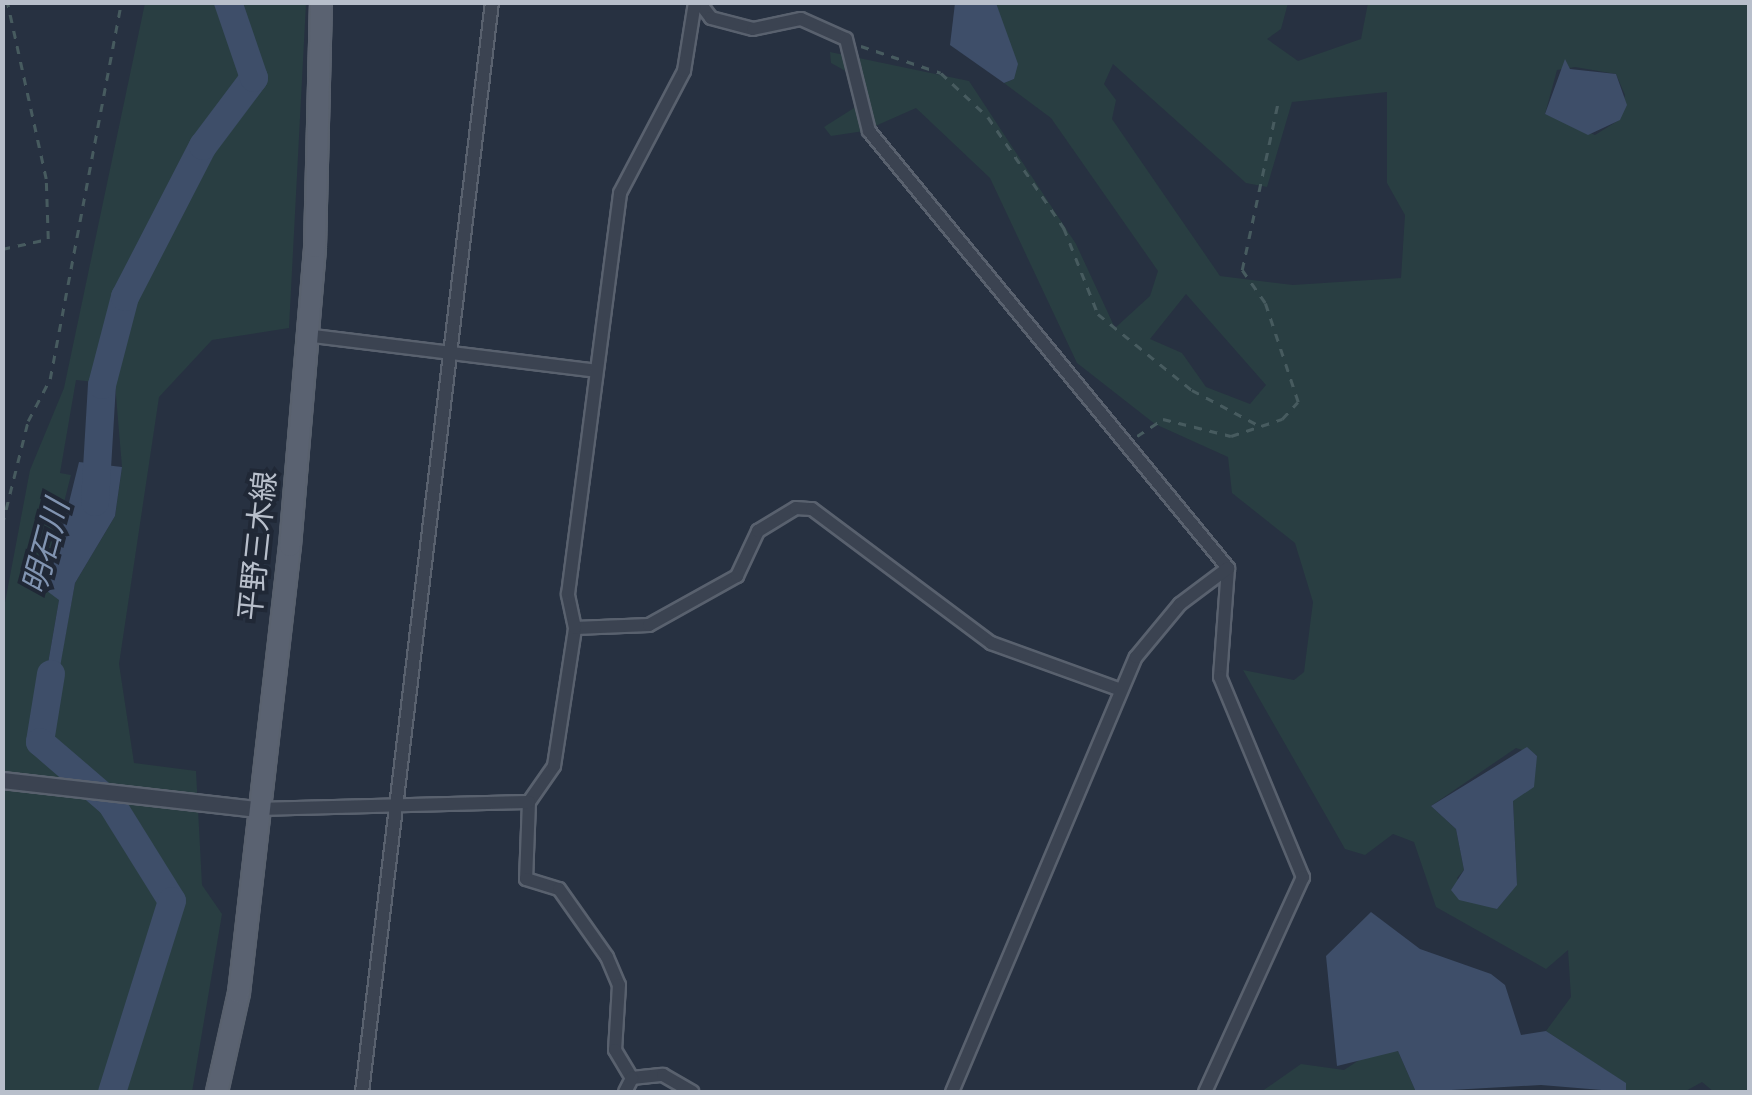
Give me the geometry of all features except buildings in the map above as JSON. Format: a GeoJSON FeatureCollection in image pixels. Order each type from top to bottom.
{"type":"FeatureCollection","features":[{"type":"Feature","properties":{"kind":"main road","name":"平野三木線"},"geometry":{"type":"LineString","coordinates":[[217,1092],[239,993],[249,809],[305,335],[321,2]]}},
{"type":"Feature","properties":{"kind":"street"},"geometry":{"type":"LineString","coordinates":[[362,1092],[390,808],[492,2]]}},
{"type":"Feature","properties":{"kind":"street"},"geometry":{"type":"LineString","coordinates":[[697,2],[712,18],[753,29],[801,19],[846,39],[869,131],[1228,568],[1220,677],[1303,876],[1205,1092]]}},
{"type":"Feature","properties":{"kind":"street"},"geometry":{"type":"LineString","coordinates":[[632,1078],[615,1050],[619,985],[607,957],[559,889],[526,879],[529,802],[554,766],[575,628],[568,594],[592,370],[607,336],[620,192],[684,71],[697,2]]}},
{"type":"Feature","properties":{"kind":"street"},"geometry":{"type":"LineString","coordinates":[[305,335],[592,370]]}},
{"type":"Feature","properties":{"kind":"street"},"geometry":{"type":"LineString","coordinates":[[575,628],[649,626],[737,576],[758,530],[796,508],[812,510],[991,643],[1120,690]]}},
{"type":"Feature","properties":{"kind":"street"},"geometry":{"type":"LineString","coordinates":[[952,1092],[1120,690],[1172,614],[1228,568]]}},
{"type":"Feature","properties":{"kind":"street"},"geometry":{"type":"LineString","coordinates":[[2,780],[249,809],[529,802]]}},
{"type":"Feature","properties":{"kind":"street"},"geometry":{"type":"LineString","coordinates":[[632,1078],[662,1075],[692,1092]]}},
{"type":"Feature","properties":{"kind":"street"},"geometry":{"type":"LineString","coordinates":[[624,1092],[632,1078]]}},
{"type":"Feature","properties":{"kind":"path"},"geometry":{"type":"LineString","coordinates":[[2,525],[28,421],[50,379],[121,2]]}},
{"type":"Feature","properties":{"kind":"path"},"geometry":{"type":"LineString","coordinates":[[2,9],[8,5],[46,179],[48,238],[2,248]]}},
{"type":"Feature","properties":{"kind":"path"},"geometry":{"type":"LineString","coordinates":[[846,39],[941,73],[988,117],[1064,228],[1098,314],[1192,390],[1258,425]]}},
{"type":"Feature","properties":{"kind":"path"},"geometry":{"type":"LineString","coordinates":[[1127,442],[1163,419],[1231,436],[1282,419],[1298,402],[1264,303],[1242,270],[1278,102]]}},
{"type":"Feature","properties":{"kind":"green space"},"geometry":{"type":"Polygon","coordinates":[[[145,3],[306,3],[289,328],[212,340],[159,397],[119,664],[134,763],[196,771],[202,885],[222,914],[192,1092],[3,1092],[3,613],[30,470],[64,388],[145,3]],[[76,380],[60,473],[71,475],[45,577],[59,600],[40,710],[51,712],[75,583],[115,516],[122,467],[115,384],[76,380]]]}},
{"type":"Feature","properties":{"kind":"green space"},"geometry":{"type":"Polygon","coordinates":[[[996,3],[1288,3],[1281,29],[1267,39],[1298,61],[1361,39],[1368,3],[1749,3],[1749,1091],[1714,1092],[1702,1082],[1684,1092],[1626,1092],[1625,1083],[1546,1031],[1571,997],[1568,950],[1546,969],[1436,907],[1414,842],[1393,834],[1365,855],[1345,849],[1243,670],[1294,680],[1304,672],[1313,602],[1295,543],[1232,493],[1228,457],[1155,424],[1077,363],[990,178],[916,108],[864,131],[831,136],[824,127],[854,108],[855,96],[851,74],[831,63],[830,52],[969,81],[1076,244],[1115,328],[1150,296],[1158,271],[1051,118],[1004,83],[1014,79],[996,3]],[[1113,64],[1104,84],[1116,100],[1112,119],[1220,276],[1293,285],[1401,278],[1405,215],[1387,183],[1387,92],[1292,102],[1267,187],[1246,183],[1113,64]],[[1575,67],[1557,70],[1545,114],[1595,135],[1619,120],[1625,95],[1616,74],[1575,67]],[[1186,294],[1150,339],[1182,353],[1206,387],[1250,404],[1266,385],[1186,294]],[[1516,748],[1431,806],[1456,829],[1464,870],[1457,878],[1468,897],[1497,909],[1517,884],[1513,800],[1537,755],[1516,748]]]}},
{"type":"Feature","properties":{"kind":"green space"},"geometry":{"type":"Polygon","coordinates":[[[1398,1051],[1416,1092],[1261,1092],[1301,1064],[1344,1070],[1370,1053],[1398,1051]]]}},
{"type":"Feature","properties":{"kind":"water"},"geometry":{"type":"Polygon","coordinates":[[[955,3],[996,3],[1018,64],[1014,79],[1004,83],[950,45],[955,3]]]}},
{"type":"Feature","properties":{"kind":"water"},"geometry":{"type":"Polygon","coordinates":[[[1565,59],[1570,69],[1616,74],[1627,105],[1620,120],[1588,135],[1545,114],[1565,59]]]}},
{"type":"Feature","properties":{"kind":"water"},"geometry":{"type":"Polygon","coordinates":[[[79,462],[122,467],[115,516],[75,583],[52,712],[40,710],[59,600],[47,591],[79,462]]]}},
{"type":"Feature","properties":{"kind":"water"},"geometry":{"type":"Polygon","coordinates":[[[1527,747],[1537,756],[1534,787],[1513,801],[1517,885],[1497,909],[1459,900],[1451,890],[1464,870],[1456,829],[1431,806],[1527,747]]]}},
{"type":"Feature","properties":{"kind":"water"},"geometry":{"type":"Polygon","coordinates":[[[1371,912],[1420,949],[1491,974],[1505,985],[1521,1035],[1546,1031],[1626,1083],[1626,1092],[1541,1085],[1416,1092],[1398,1051],[1337,1066],[1326,956],[1371,912]]]}},
{"type":"Feature","properties":{"kind":"waterway","name":"明石川"},"geometry":{"type":"LineString","coordinates":[[95,502],[102,385],[125,297],[203,146],[254,78],[228,2]]}},
{"type":"Feature","properties":{"kind":"waterway","name":"明石川"},"geometry":{"type":"LineString","coordinates":[[51,674],[40,742],[111,803],[172,901],[112,1092]]}}]}
